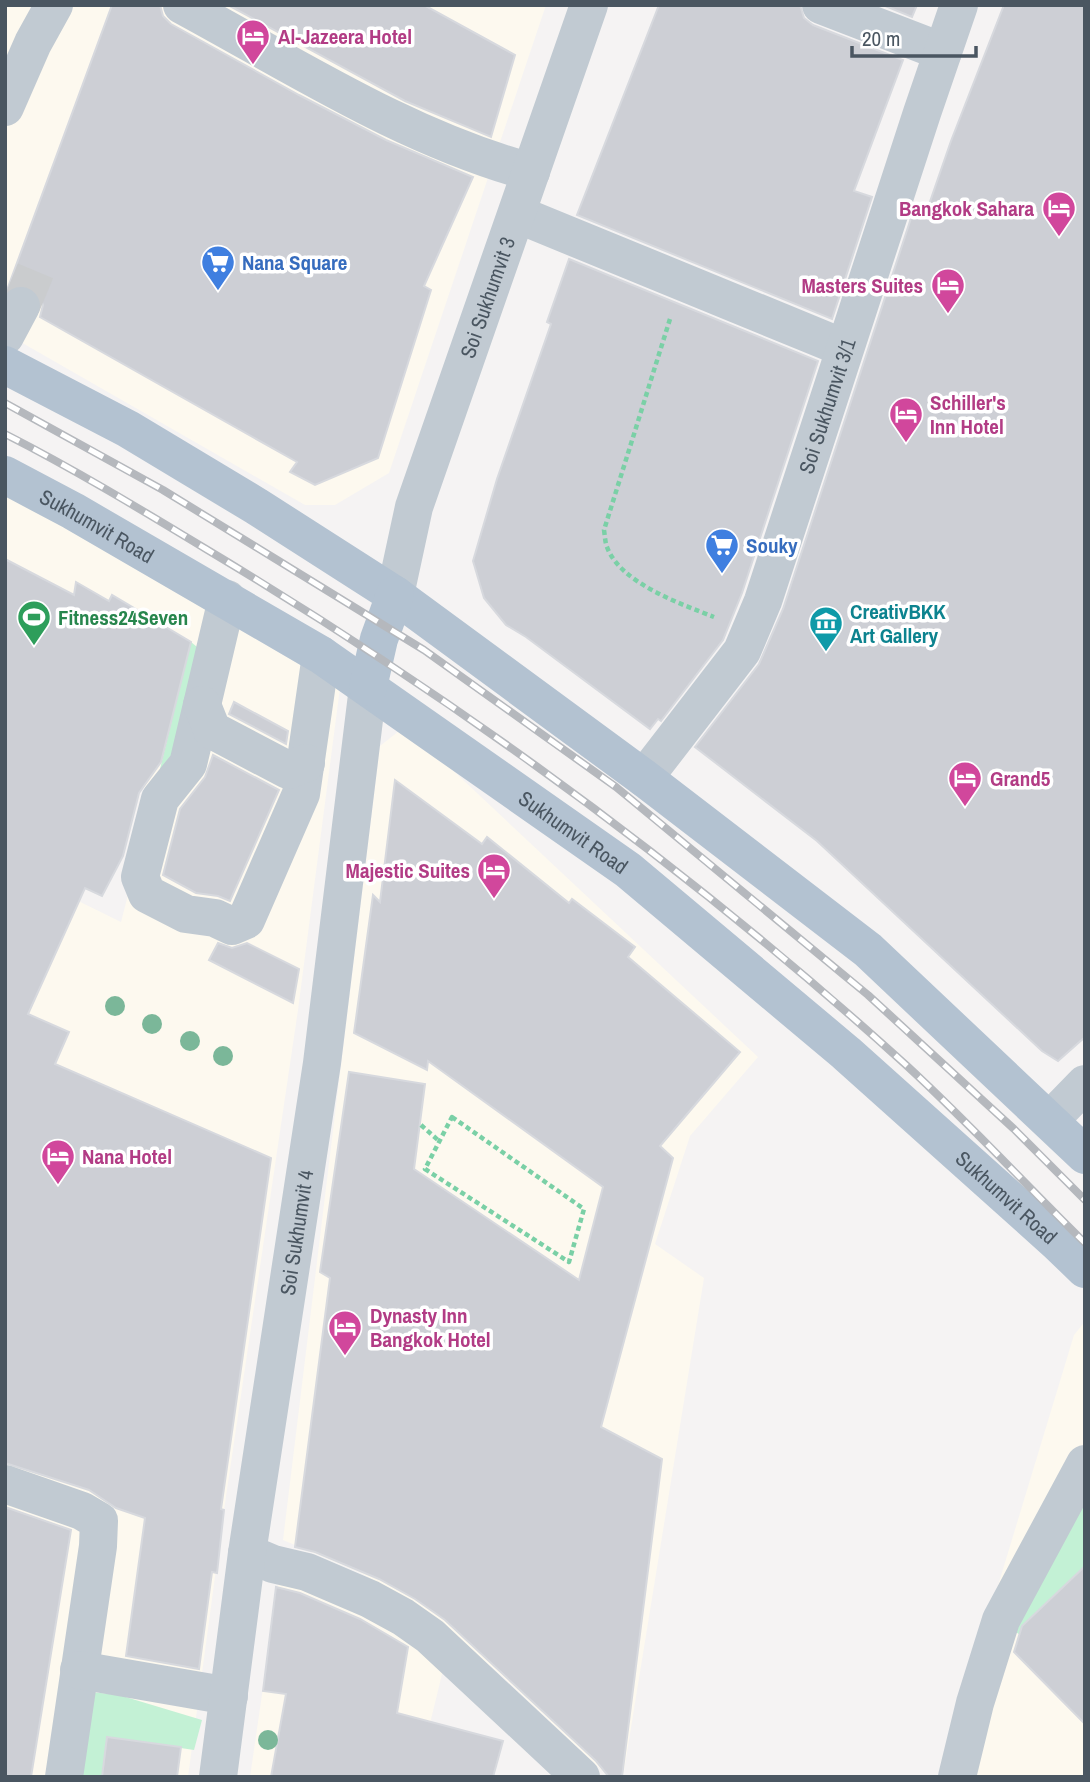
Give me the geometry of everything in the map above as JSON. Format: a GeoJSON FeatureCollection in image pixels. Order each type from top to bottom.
{"type":"FeatureCollection","features":[{"type":"Feature","properties":{"kind":"main road"},"geometry":{"type":"LineString","coordinates":[[5,365],[128,429],[395,595],[644,778],[868,950],[1085,1155]]}},
{"type":"Feature","properties":{"kind":"main road","name":"Sukhumvit Road"},"geometry":{"type":"LineString","coordinates":[[5,475],[227,599],[321,655],[628,870],[846,1053],[1085,1269]]}},
{"type":"Feature","properties":{"kind":"main road"},"geometry":{"type":"LineString","coordinates":[[368,687],[379,639],[395,595]]}},
{"type":"Feature","properties":{"kind":"street"},"geometry":{"type":"LineString","coordinates":[[5,107],[33,43],[54,5]]}},
{"type":"Feature","properties":{"kind":"street"},"geometry":{"type":"LineString","coordinates":[[182,5],[391,119],[488,159],[531,172]]}},
{"type":"Feature","properties":{"kind":"street","name":"Soi Sukhumvit 3"},"geometry":{"type":"LineString","coordinates":[[395,595],[414,507],[589,5]]}},
{"type":"Feature","properties":{"kind":"street"},"geometry":{"type":"LineString","coordinates":[[821,5],[943,52]]}},
{"type":"Feature","properties":{"kind":"street","name":"Soi Sukhumvit 3/1"},"geometry":{"type":"LineString","coordinates":[[644,778],[742,651],[763,601],[959,5]]}},
{"type":"Feature","properties":{"kind":"street"},"geometry":{"type":"LineString","coordinates":[[517,214],[844,348]]}},
{"type":"Feature","properties":{"kind":"street"},"geometry":{"type":"LineString","coordinates":[[227,599],[188,764],[160,799],[140,877],[147,894],[186,914],[215,918],[232,926],[246,920],[301,794],[321,655]]}},
{"type":"Feature","properties":{"kind":"street","name":"Soi Sukhumvit 4"},"geometry":{"type":"LineString","coordinates":[[218,1777],[247,1553],[322,1063],[368,687]]}},
{"type":"Feature","properties":{"kind":"street"},"geometry":{"type":"LineString","coordinates":[[205,691],[224,706],[307,754]]}},
{"type":"Feature","properties":{"kind":"street"},"geometry":{"type":"LineString","coordinates":[[1050,1120],[1085,1084]]}},
{"type":"Feature","properties":{"kind":"street"},"geometry":{"type":"LineString","coordinates":[[957,1777],[975,1703],[1001,1620],[1085,1464]]}},
{"type":"Feature","properties":{"kind":"street"},"geometry":{"type":"LineString","coordinates":[[5,1484],[82,1511],[99,1521],[98,1546],[64,1777]]}},
{"type":"Feature","properties":{"kind":"street"},"geometry":{"type":"LineString","coordinates":[[247,1553],[273,1564],[307,1572],[370,1599],[430,1636],[581,1777]]}},
{"type":"Feature","properties":{"kind":"street"},"geometry":{"type":"LineString","coordinates":[[79,1670],[229,1696]]}},
{"type":"Feature","properties":{"kind":"path"},"geometry":{"type":"LineString","coordinates":[[682,282],[604,530],[608,548],[628,575],[680,603],[750,631]]}},
{"type":"Feature","properties":{"kind":"path"},"geometry":{"type":"LineString","coordinates":[[452,1117],[584,1209],[569,1262],[425,1169],[439,1141],[452,1117]]}},
{"type":"Feature","properties":{"kind":"path"},"geometry":{"type":"LineString","coordinates":[[421,1125],[439,1141]]}},
{"type":"Feature","properties":{"kind":"shaded area"},"geometry":{"type":"Polygon","coordinates":[[[5,5],[546,5],[389,473],[335,505],[305,505],[5,333],[5,5]]]}},
{"type":"Feature","properties":{"kind":"shaded area"},"geometry":{"type":"Polygon","coordinates":[[[5,493],[340,688],[298,1010],[224,1510],[188,1777],[5,1777],[5,865],[121,922],[154,794],[5,703],[5,493]]]}},
{"type":"Feature","properties":{"kind":"shaded area"},"geometry":{"type":"Polygon","coordinates":[[[399,731],[429,748],[758,1057],[690,1136],[655,1244],[704,1278],[623,1777],[609,1777],[501,1675],[418,1605],[359,1572],[283,1540],[380,746],[399,731]]]}},
{"type":"Feature","properties":{"kind":"shaded area"},"geometry":{"type":"Polygon","coordinates":[[[1083,1324],[1085,1777],[940,1777],[1074,1335],[1083,1324]]]}},
{"type":"Feature","properties":{"kind":"shaded area"},"geometry":{"type":"Polygon","coordinates":[[[279,1578],[403,1631],[443,1670],[417,1777],[250,1777],[279,1578]]]}},
{"type":"Feature","properties":{"kind":"green space"},"geometry":{"type":"Polygon","coordinates":[[[191,642],[203,652],[174,771],[160,769],[191,642]]]}},
{"type":"Feature","properties":{"kind":"green space"},"geometry":{"type":"Polygon","coordinates":[[[1085,1489],[1085,1615],[1047,1652],[1008,1627],[1085,1489]]]}},
{"type":"Feature","properties":{"kind":"green space"},"geometry":{"type":"Polygon","coordinates":[[[91,1692],[119,1695],[202,1720],[194,1750],[108,1737],[104,1777],[70,1777],[91,1692]]]}},
{"type":"Feature","properties":{"kind":"building","name":"Nana Square"},"geometry":{"type":"Polygon","coordinates":[[[112,5],[160,5],[163,16],[171,24],[299,95],[386,140],[473,177],[424,286],[431,290],[378,458],[315,485],[290,472],[297,462],[40,317],[43,305],[39,294],[32,287],[20,284],[7,290],[112,5]]]}},
{"type":"Feature","properties":{"kind":"building"},"geometry":{"type":"Polygon","coordinates":[[[228,5],[424,5],[515,55],[491,137],[405,101],[228,5]]]}},
{"type":"Feature","properties":{"kind":"building"},"geometry":{"type":"Polygon","coordinates":[[[659,5],[800,5],[804,18],[813,25],[903,60],[854,191],[872,197],[832,319],[577,215],[659,5]]]}},
{"type":"Feature","properties":{"kind":"building"},"geometry":{"type":"Polygon","coordinates":[[[883,5],[917,5],[912,17],[883,5]]]}},
{"type":"Feature","properties":{"kind":"building"},"geometry":{"type":"Polygon","coordinates":[[[1004,5],[1085,5],[1085,1037],[1058,1061],[1042,1051],[817,841],[695,747],[759,664],[783,609],[913,212],[925,216],[1004,5]]]}},
{"type":"Feature","properties":{"kind":"building"},"geometry":{"type":"Polygon","coordinates":[[[569,259],[818,361],[742,593],[723,640],[661,721],[658,719],[650,729],[506,625],[484,598],[473,561],[497,479],[551,324],[547,322],[569,259]]]}},
{"type":"Feature","properties":{"kind":"building"},"geometry":{"type":"Polygon","coordinates":[[[5,559],[74,595],[76,582],[109,601],[112,595],[191,642],[161,762],[139,793],[123,856],[102,896],[85,888],[28,1014],[69,1032],[55,1064],[271,1158],[221,1509],[224,1510],[217,1573],[212,1572],[199,1669],[126,1656],[145,1518],[116,1508],[89,1490],[5,1463],[5,559]]]}},
{"type":"Feature","properties":{"kind":"building"},"geometry":{"type":"Polygon","coordinates":[[[234,702],[288,731],[286,744],[229,714],[234,702]]]}},
{"type":"Feature","properties":{"kind":"building"},"geometry":{"type":"Polygon","coordinates":[[[213,755],[279,790],[230,901],[218,896],[196,893],[163,875],[180,809],[205,777],[213,755]]]}},
{"type":"Feature","properties":{"kind":"building"},"geometry":{"type":"Polygon","coordinates":[[[395,780],[482,844],[487,837],[569,903],[572,899],[635,947],[628,957],[740,1052],[660,1146],[673,1158],[601,1427],[662,1459],[622,1777],[609,1777],[596,1761],[445,1620],[379,1579],[315,1552],[295,1547],[330,1278],[320,1272],[349,1072],[425,1084],[414,1169],[579,1280],[603,1187],[428,1061],[427,1070],[354,1033],[373,895],[380,902],[395,780]]]}},
{"type":"Feature","properties":{"kind":"building"},"geometry":{"type":"Polygon","coordinates":[[[218,943],[232,948],[247,943],[299,969],[293,1003],[209,960],[218,943]]]}},
{"type":"Feature","properties":{"kind":"building"},"geometry":{"type":"Polygon","coordinates":[[[5,1507],[71,1530],[31,1777],[5,1777],[5,1507]]]}},
{"type":"Feature","properties":{"kind":"building"},"geometry":{"type":"Polygon","coordinates":[[[1085,1566],[1085,1724],[1014,1652],[1022,1626],[1085,1566]]]}},
{"type":"Feature","properties":{"kind":"building"},"geometry":{"type":"Polygon","coordinates":[[[276,1587],[300,1593],[360,1619],[408,1647],[397,1713],[503,1741],[493,1777],[271,1777],[286,1694],[263,1691],[276,1587]]]}},
{"type":"Feature","properties":{"kind":"building"},"geometry":{"type":"Polygon","coordinates":[[[107,1737],[181,1747],[177,1777],[102,1777],[107,1737]]]}},
{"type":"Feature","properties":{"kind":"tunnel"},"geometry":{"type":"LineString","coordinates":[[21,306],[40,260]]}},
{"type":"Feature","properties":{"kind":"railway"},"geometry":{"type":"LineString","coordinates":[[5,403],[163,490],[424,650],[616,787],[868,995],[1014,1129],[1085,1200]]}},
{"type":"Feature","properties":{"kind":"railway"},"geometry":{"type":"LineString","coordinates":[[5,434],[107,490],[299,606],[390,665],[569,790],[741,923],[825,993],[929,1087],[1085,1243]]}},
{"type":"Feature","properties":{"kind":"place","name":"Al-Jazeera Hotel"},"geometry":{"type":"Point","coordinates":[253,66]}},
{"type":"Feature","properties":{"kind":"place","name":"Bangkok Sahara"},"geometry":{"type":"Point","coordinates":[1059,238]}},
{"type":"Feature","properties":{"kind":"place","name":"Nana Square"},"geometry":{"type":"Point","coordinates":[218,292]}},
{"type":"Feature","properties":{"kind":"place","name":"Masters Suites"},"geometry":{"type":"Point","coordinates":[948,315]}},
{"type":"Feature","properties":{"kind":"place","name":"Schiller's Inn Hotel"},"geometry":{"type":"Point","coordinates":[906,444]}},
{"type":"Feature","properties":{"kind":"place","name":"Souky"},"geometry":{"type":"Point","coordinates":[722,575]}},
{"type":"Feature","properties":{"kind":"place","name":"Fitness24Seven"},"geometry":{"type":"Point","coordinates":[34,647]}},
{"type":"Feature","properties":{"kind":"place","name":"CreativBKK Art Gallery"},"geometry":{"type":"Point","coordinates":[826,653]}},
{"type":"Feature","properties":{"kind":"place","name":"Grand5"},"geometry":{"type":"Point","coordinates":[965,808]}},
{"type":"Feature","properties":{"kind":"place","name":"Majestic Suites"},"geometry":{"type":"Point","coordinates":[494,900]}},
{"type":"Feature","properties":{"kind":"place","name":"Nana Hotel"},"geometry":{"type":"Point","coordinates":[58,1186]}},
{"type":"Feature","properties":{"kind":"place","name":"Dynasty Inn Bangkok Hotel"},"geometry":{"type":"Point","coordinates":[345,1357]}}]}
